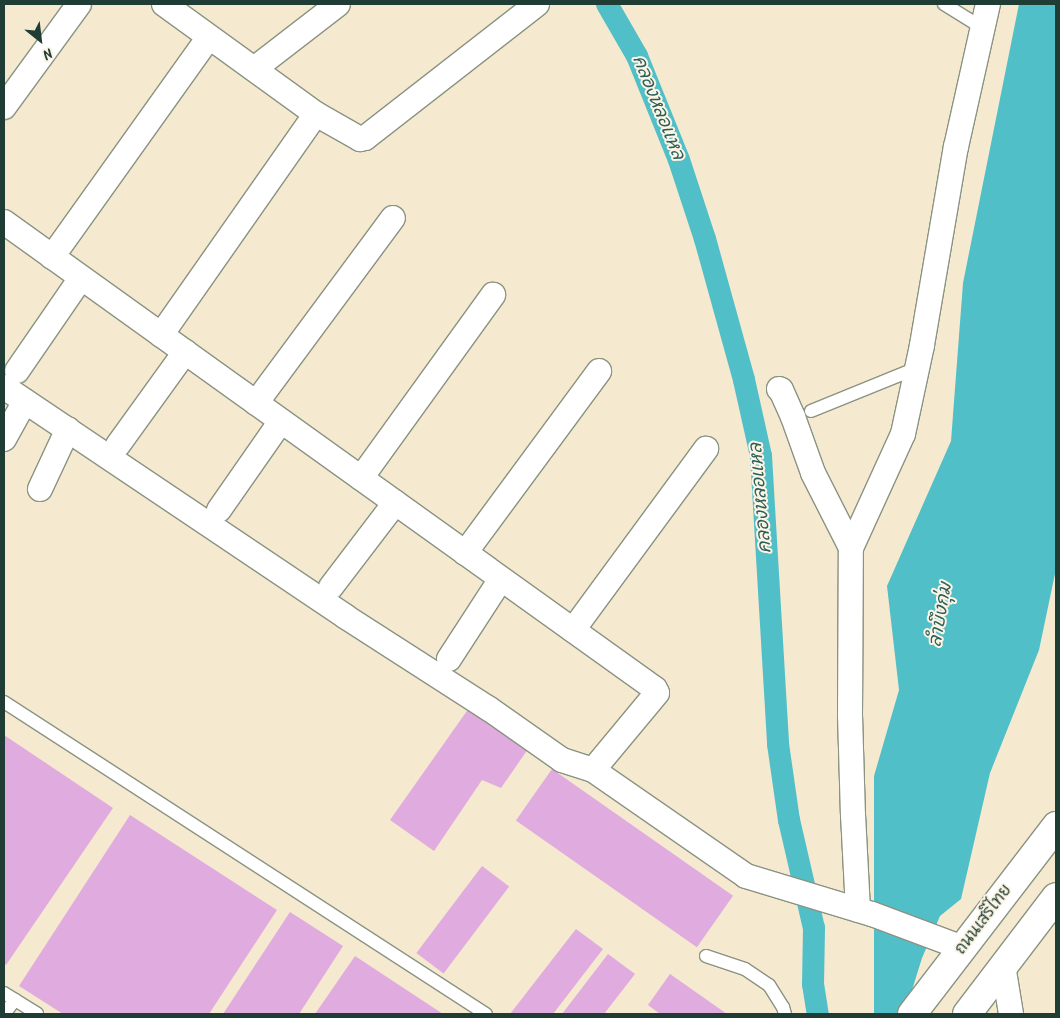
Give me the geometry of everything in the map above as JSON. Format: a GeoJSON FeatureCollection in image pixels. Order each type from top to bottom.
{"type":"FeatureCollection","features":[{"type":"Feature","properties":{"kind":"main road","name":"ถนนเสรีไทย"},"geometry":{"type":"LineString","coordinates":[[915,1011],[953,944],[1056,826]]}},
{"type":"Feature","properties":{"kind":"main road"},"geometry":{"type":"LineString","coordinates":[[967,1014],[1056,897]]}},
{"type":"Feature","properties":{"kind":"street"},"geometry":{"type":"LineString","coordinates":[[4,107],[79,4]]}},
{"type":"Feature","properties":{"kind":"street"},"geometry":{"type":"LineString","coordinates":[[164,4],[316,114],[354,137],[365,138],[537,4]]}},
{"type":"Feature","properties":{"kind":"street"},"geometry":{"type":"LineString","coordinates":[[254,69],[338,4]]}},
{"type":"Feature","properties":{"kind":"street"},"geometry":{"type":"LineString","coordinates":[[859,911],[852,816],[850,716],[851,548],[903,434],[917,368],[956,147],[981,27],[988,4]]}},
{"type":"Feature","properties":{"kind":"street"},"geometry":{"type":"LineString","coordinates":[[52,257],[209,37]]}},
{"type":"Feature","properties":{"kind":"street"},"geometry":{"type":"LineString","coordinates":[[161,335],[316,114]]}},
{"type":"Feature","properties":{"kind":"street"},"geometry":{"type":"LineString","coordinates":[[256,403],[393,218]]}},
{"type":"Feature","properties":{"kind":"street"},"geometry":{"type":"LineString","coordinates":[[4,222],[573,630],[656,692],[593,770]]}},
{"type":"Feature","properties":{"kind":"street"},"geometry":{"type":"LineString","coordinates":[[81,278],[10,379],[25,401],[346,617],[488,708],[562,760],[593,770],[746,876],[766,884],[859,911],[953,944]]}},
{"type":"Feature","properties":{"kind":"street"},"geometry":{"type":"LineString","coordinates":[[361,478],[492,295]]}},
{"type":"Feature","properties":{"kind":"street"},"geometry":{"type":"LineString","coordinates":[[118,445],[185,352]]}},
{"type":"Feature","properties":{"kind":"street"},"geometry":{"type":"LineString","coordinates":[[465,553],[599,371]]}},
{"type":"Feature","properties":{"kind":"street"},"geometry":{"type":"LineString","coordinates":[[778,389],[781,390],[793,417],[813,473],[851,548]]}},
{"type":"Feature","properties":{"kind":"street"},"geometry":{"type":"LineString","coordinates":[[4,439],[25,401]]}},
{"type":"Feature","properties":{"kind":"street"},"geometry":{"type":"LineString","coordinates":[[219,510],[281,422]]}},
{"type":"Feature","properties":{"kind":"street"},"geometry":{"type":"LineString","coordinates":[[40,489],[68,429]]}},
{"type":"Feature","properties":{"kind":"street"},"geometry":{"type":"LineString","coordinates":[[573,630],[706,449]]}},
{"type":"Feature","properties":{"kind":"street"},"geometry":{"type":"LineString","coordinates":[[331,587],[395,503]]}},
{"type":"Feature","properties":{"kind":"street"},"geometry":{"type":"LineString","coordinates":[[449,659],[501,579]]}},
{"type":"Feature","properties":{"kind":"street"},"geometry":{"type":"LineString","coordinates":[[1003,966],[1011,1014]]}},
{"type":"Feature","properties":{"kind":"lane"},"geometry":{"type":"LineString","coordinates":[[944,4],[981,27]]}},
{"type":"Feature","properties":{"kind":"lane"},"geometry":{"type":"LineString","coordinates":[[812,411],[917,368]]}},
{"type":"Feature","properties":{"kind":"lane"},"geometry":{"type":"LineString","coordinates":[[4,702],[486,1014]]}},
{"type":"Feature","properties":{"kind":"lane"},"geometry":{"type":"LineString","coordinates":[[706,956],[745,969],[769,985],[783,1007],[785,1014]]}},
{"type":"Feature","properties":{"kind":"lane"},"geometry":{"type":"LineString","coordinates":[[4,1014],[9,996],[37,1014]]}},
{"type":"Feature","properties":{"kind":"water","name":"ลำบึงกุ่ม"},"geometry":{"type":"Polygon","coordinates":[[[1019,4],[1056,4],[1056,569],[1039,650],[990,773],[961,899],[940,916],[922,958],[912,990],[909,1014],[874,1014],[874,776],[899,690],[887,586],[951,441],[963,283],[1019,4]]]}},
{"type":"Feature","properties":{"kind":"building"},"geometry":{"type":"Polygon","coordinates":[[[469,708],[528,749],[501,788],[482,780],[434,851],[390,820],[469,708]]]}},
{"type":"Feature","properties":{"kind":"building"},"geometry":{"type":"Polygon","coordinates":[[[4,735],[113,808],[6,965],[4,963],[4,735]]]}},
{"type":"Feature","properties":{"kind":"building"},"geometry":{"type":"Polygon","coordinates":[[[552,769],[733,896],[697,947],[516,821],[552,769]]]}},
{"type":"Feature","properties":{"kind":"building"},"geometry":{"type":"Polygon","coordinates":[[[130,815],[277,910],[209,1014],[63,1014],[19,986],[130,815]]]}},
{"type":"Feature","properties":{"kind":"building"},"geometry":{"type":"Polygon","coordinates":[[[482,866],[509,886],[444,974],[416,953],[482,866]]]}},
{"type":"Feature","properties":{"kind":"building"},"geometry":{"type":"Polygon","coordinates":[[[290,912],[343,946],[299,1014],[223,1014],[290,912]]]}},
{"type":"Feature","properties":{"kind":"building"},"geometry":{"type":"Polygon","coordinates":[[[576,929],[603,949],[553,1014],[510,1014],[576,929]]]}},
{"type":"Feature","properties":{"kind":"building"},"geometry":{"type":"Polygon","coordinates":[[[608,954],[635,974],[604,1014],[562,1014],[608,954]]]}},
{"type":"Feature","properties":{"kind":"building"},"geometry":{"type":"Polygon","coordinates":[[[355,956],[443,1014],[315,1014],[355,956]]]}},
{"type":"Feature","properties":{"kind":"building"},"geometry":{"type":"Polygon","coordinates":[[[670,974],[727,1014],[660,1014],[648,1005],[670,974]]]}},
{"type":"Feature","properties":{"kind":"waterway","name":"คลองหลอแหล"},"geometry":{"type":"LineString","coordinates":[[607,4],[637,56],[679,160],[705,239],[744,380],[761,456],[778,744],[789,820],[814,928],[813,984],[818,1014]]}}]}
